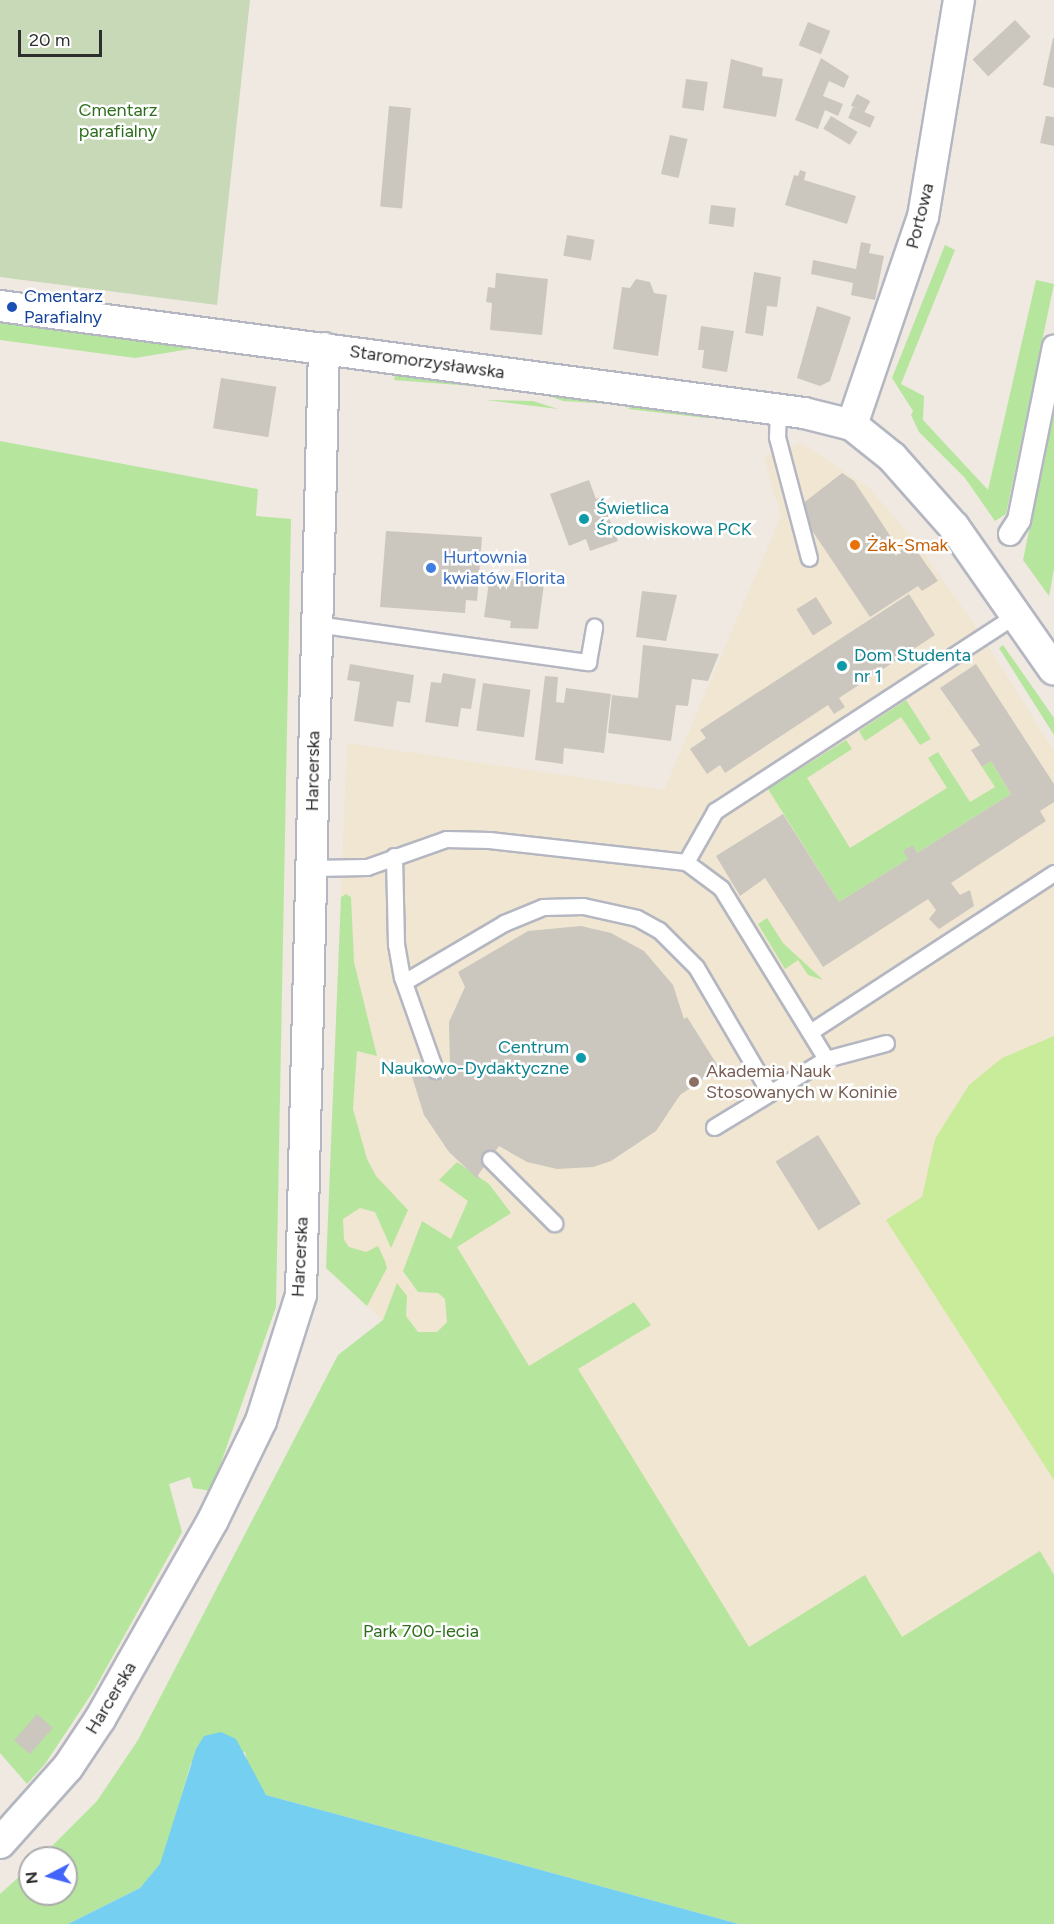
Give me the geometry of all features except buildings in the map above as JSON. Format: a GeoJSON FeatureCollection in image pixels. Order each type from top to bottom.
{"type":"FeatureCollection","features":[{"type":"Feature","properties":{"kind":"street","name":"Portowa"},"geometry":{"type":"LineString","coordinates":[[852,425],[923,217],[959,0]]}},
{"type":"Feature","properties":{"kind":"street","name":"Staromorzysławska"},"geometry":{"type":"LineString","coordinates":[[0,306],[778,410],[852,425]]}},
{"type":"Feature","properties":{"kind":"street"},"geometry":{"type":"LineString","coordinates":[[1010,534],[1019,520],[1054,347]]}},
{"type":"Feature","properties":{"kind":"street","name":"Harcerska"},"geometry":{"type":"LineString","coordinates":[[0,1843],[68,1767],[100,1719],[241,1466],[282,1363],[301,1295],[324,348]]}},
{"type":"Feature","properties":{"kind":"street"},"geometry":{"type":"LineString","coordinates":[[852,425],[892,457],[926,493],[1017,614],[1054,670]]}},
{"type":"Feature","properties":{"kind":"lane"},"geometry":{"type":"LineString","coordinates":[[778,410],[777,437],[809,558]]}},
{"type":"Feature","properties":{"kind":"lane"},"geometry":{"type":"LineString","coordinates":[[686,862],[714,811],[1017,614]]}},
{"type":"Feature","properties":{"kind":"lane"},"geometry":{"type":"LineString","coordinates":[[316,624],[588,662],[594,627]]}},
{"type":"Feature","properties":{"kind":"lane"},"geometry":{"type":"LineString","coordinates":[[310,868],[355,869],[432,841],[478,840],[686,862],[721,888],[826,1059]]}},
{"type":"Feature","properties":{"kind":"lane"},"geometry":{"type":"LineString","coordinates":[[394,856],[396,944],[404,982],[435,1070]]}},
{"type":"Feature","properties":{"kind":"lane"},"geometry":{"type":"LineString","coordinates":[[810,1032],[1054,873]]}},
{"type":"Feature","properties":{"kind":"lane"},"geometry":{"type":"LineString","coordinates":[[404,982],[504,922],[543,908],[583,906],[638,918],[659,930],[696,967],[770,1093]]}},
{"type":"Feature","properties":{"kind":"lane"},"geometry":{"type":"LineString","coordinates":[[714,1127],[826,1059],[886,1042]]}},
{"type":"Feature","properties":{"kind":"lane"},"geometry":{"type":"LineString","coordinates":[[490,1159],[554,1223]]}},
{"type":"Feature","properties":{"kind":"shaded area","name":"Akademia Nauk Stosowanych w Koninie"},"geometry":{"type":"Polygon","coordinates":[[[801,443],[869,488],[915,541],[975,625],[1054,751],[1054,1598],[893,1695],[714,1664],[383,1320],[326,1268],[347,743],[664,790],[781,516],[764,457],[801,443]]]}},
{"type":"Feature","properties":{"kind":"green space","name":"Cmentarz parafialny"},"geometry":{"type":"Polygon","coordinates":[[[0,0],[250,0],[217,305],[0,277],[0,0]]]}},
{"type":"Feature","properties":{"kind":"green space"},"geometry":{"type":"Polygon","coordinates":[[[945,245],[955,250],[901,384],[924,396],[923,420],[988,490],[1036,280],[1054,284],[1006,514],[995,521],[965,478],[919,432],[911,415],[913,411],[892,378],[945,245]]]}},
{"type":"Feature","properties":{"kind":"green space"},"geometry":{"type":"Polygon","coordinates":[[[0,319],[202,347],[135,358],[0,340],[0,319]]]}},
{"type":"Feature","properties":{"kind":"green space"},"geometry":{"type":"Polygon","coordinates":[[[396,371],[606,398],[611,404],[563,401],[535,391],[394,380],[396,371]]]}},
{"type":"Feature","properties":{"kind":"green space"},"geometry":{"type":"Polygon","coordinates":[[[486,400],[533,401],[558,409],[486,400]]]}},
{"type":"Feature","properties":{"kind":"green space"},"geometry":{"type":"Polygon","coordinates":[[[634,402],[728,415],[706,418],[628,409],[634,402]]]}},
{"type":"Feature","properties":{"kind":"green space"},"geometry":{"type":"Polygon","coordinates":[[[1054,409],[1054,569],[1049,596],[1023,560],[1054,409]]]}},
{"type":"Feature","properties":{"kind":"green space"},"geometry":{"type":"Polygon","coordinates":[[[0,441],[258,489],[256,516],[291,519],[276,1307],[211,1491],[193,1488],[190,1477],[169,1484],[182,1532],[94,1690],[45,1764],[27,1784],[0,1753],[0,441]]]}},
{"type":"Feature","properties":{"kind":"green space"},"geometry":{"type":"Polygon","coordinates":[[[1003,645],[1054,718],[1054,735],[999,648],[1003,645]]]}},
{"type":"Feature","properties":{"kind":"green space"},"geometry":{"type":"Polygon","coordinates":[[[906,700],[931,739],[920,745],[901,717],[865,741],[859,731],[906,700]]]}},
{"type":"Feature","properties":{"kind":"green space"},"geometry":{"type":"Polygon","coordinates":[[[846,740],[852,749],[807,778],[850,848],[947,788],[928,758],[938,752],[970,802],[995,787],[982,767],[991,761],[1011,794],[917,853],[913,846],[908,859],[839,902],[768,789],[846,740]]]}},
{"type":"Feature","properties":{"kind":"green space"},"geometry":{"type":"Polygon","coordinates":[[[346,894],[351,897],[354,962],[377,1056],[357,1051],[353,1109],[367,1159],[376,1176],[408,1210],[391,1248],[375,1212],[360,1208],[343,1219],[344,1240],[349,1247],[366,1252],[378,1246],[387,1268],[367,1306],[326,1268],[341,897],[346,894]]]}},
{"type":"Feature","properties":{"kind":"green space"},"geometry":{"type":"Polygon","coordinates":[[[767,918],[783,943],[823,980],[808,975],[798,960],[785,969],[758,924],[767,918]]]}},
{"type":"Feature","properties":{"kind":"green space"},"geometry":{"type":"Polygon","coordinates":[[[1054,1036],[1054,1480],[886,1220],[922,1197],[935,1139],[969,1085],[1002,1058],[1054,1036]]]}},
{"type":"Feature","properties":{"kind":"green space","name":"Park 700-lecia"},"geometry":{"type":"Polygon","coordinates":[[[457,1162],[489,1184],[511,1213],[457,1247],[529,1366],[634,1302],[651,1325],[578,1369],[749,1647],[865,1575],[902,1637],[1040,1551],[1054,1575],[1054,1924],[739,1924],[266,1795],[249,1769],[245,1752],[191,1763],[161,1864],[140,1888],[68,1924],[0,1924],[0,1894],[18,1878],[18,1906],[78,1906],[78,1846],[52,1846],[97,1801],[138,1740],[338,1355],[383,1320],[397,1283],[407,1296],[406,1316],[418,1332],[437,1332],[447,1322],[445,1299],[438,1293],[418,1292],[403,1271],[422,1221],[451,1239],[468,1201],[439,1180],[457,1162]]]}},
{"type":"Feature","properties":{"kind":"water"},"geometry":{"type":"Polygon","coordinates":[[[221,1732],[236,1739],[266,1795],[739,1924],[68,1924],[140,1888],[160,1864],[196,1749],[204,1736],[221,1732]]]}},
{"type":"Feature","properties":{"kind":"place","name":"Cmentarz Parafialny"},"geometry":{"type":"Point","coordinates":[12,307]}},
{"type":"Feature","properties":{"kind":"place","name":"Świetlica Środowiskowa PCK"},"geometry":{"type":"Point","coordinates":[584,519]}},
{"type":"Feature","properties":{"kind":"place","name":"Żak-Smak"},"geometry":{"type":"Point","coordinates":[855,545]}},
{"type":"Feature","properties":{"kind":"place","name":"Hurtownia kwiatów Florita"},"geometry":{"type":"Point","coordinates":[431,568]}},
{"type":"Feature","properties":{"kind":"place","name":"Dom Studenta nr 1"},"geometry":{"type":"Point","coordinates":[842,666]}},
{"type":"Feature","properties":{"kind":"place","name":"Centrum Naukowo-Dydaktyczne"},"geometry":{"type":"Point","coordinates":[581,1058]}},
{"type":"Feature","properties":{"kind":"place","name":"Akademia Nauk Stosowanych w Koninie"},"geometry":{"type":"Point","coordinates":[694,1082]}}]}
